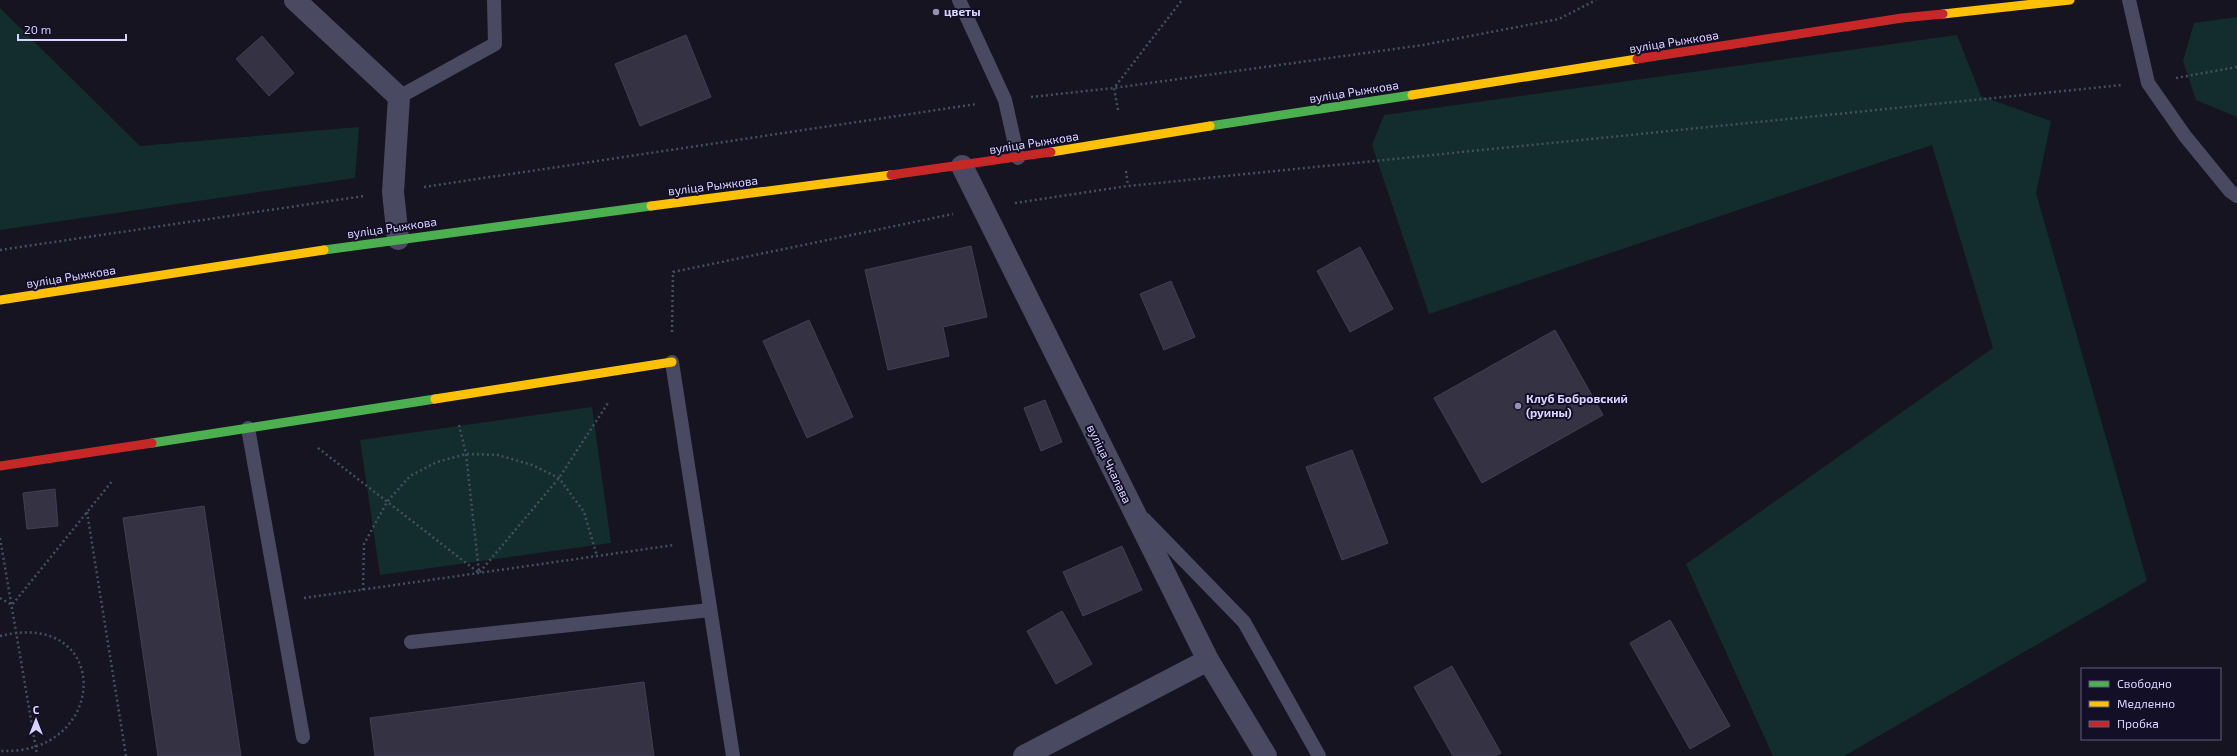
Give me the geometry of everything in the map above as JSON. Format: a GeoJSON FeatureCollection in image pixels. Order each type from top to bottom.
{"type":"FeatureCollection","features":[{"type":"Feature","properties":{"kind":"main road","name":"вуліца Рыжкова"},"geometry":{"type":"LineString","coordinates":[[0,300],[398,239],[1018,158],[1122,140],[1902,18],[2070,0]]}},
{"type":"Feature","properties":{"kind":"main road"},"geometry":{"type":"LineString","coordinates":[[0,466],[672,362]]}},
{"type":"Feature","properties":{"kind":"street"},"geometry":{"type":"LineString","coordinates":[[295,0],[399,96],[393,192],[398,239]]}},
{"type":"Feature","properties":{"kind":"street","name":"вуліца Чкалава"},"geometry":{"type":"LineString","coordinates":[[962,166],[1128,503],[1208,660],[1266,756]]}},
{"type":"Feature","properties":{"kind":"street"},"geometry":{"type":"LineString","coordinates":[[1024,756],[1208,660]]}},
{"type":"Feature","properties":{"kind":"lane"},"geometry":{"type":"LineString","coordinates":[[399,96],[495,44],[494,0]]}},
{"type":"Feature","properties":{"kind":"lane"},"geometry":{"type":"LineString","coordinates":[[959,0],[1005,100],[1018,158]]}},
{"type":"Feature","properties":{"kind":"lane"},"geometry":{"type":"LineString","coordinates":[[2129,0],[2148,83],[2185,136],[2230,191],[2237,196]]}},
{"type":"Feature","properties":{"kind":"lane"},"geometry":{"type":"LineString","coordinates":[[672,362],[733,756]]}},
{"type":"Feature","properties":{"kind":"lane"},"geometry":{"type":"LineString","coordinates":[[248,428],[303,737]]}},
{"type":"Feature","properties":{"kind":"lane"},"geometry":{"type":"LineString","coordinates":[[1128,503],[1244,622],[1319,756]]}},
{"type":"Feature","properties":{"kind":"lane"},"geometry":{"type":"LineString","coordinates":[[411,642],[710,610]]}},
{"type":"Feature","properties":{"kind":"path"},"geometry":{"type":"LineString","coordinates":[[1128,186],[1114,88],[1182,0]]}},
{"type":"Feature","properties":{"kind":"path"},"geometry":{"type":"LineString","coordinates":[[0,250],[1005,100],[1114,88],[1423,45],[1559,19],[1596,0]]}},
{"type":"Feature","properties":{"kind":"path"},"geometry":{"type":"LineString","coordinates":[[672,362],[673,272],[982,208],[1128,186],[2148,83],[2237,67]]}},
{"type":"Feature","properties":{"kind":"path"},"geometry":{"type":"LineString","coordinates":[[479,573],[559,478],[610,399]]}},
{"type":"Feature","properties":{"kind":"path"},"geometry":{"type":"LineString","coordinates":[[458,421],[466,454],[479,573]]}},
{"type":"Feature","properties":{"kind":"path"},"geometry":{"type":"LineString","coordinates":[[12,605],[142,444]]}},
{"type":"Feature","properties":{"kind":"path"},"geometry":{"type":"LineString","coordinates":[[314,445],[479,573]]}},
{"type":"Feature","properties":{"kind":"path"},"geometry":{"type":"LineString","coordinates":[[363,590],[364,544],[387,502],[410,476],[437,462],[466,454],[498,455],[532,465],[559,478],[584,512],[597,556]]}},
{"type":"Feature","properties":{"kind":"path"},"geometry":{"type":"LineString","coordinates":[[87,512],[126,756]]}},
{"type":"Feature","properties":{"kind":"path"},"geometry":{"type":"LineString","coordinates":[[0,538],[37,755]]}},
{"type":"Feature","properties":{"kind":"path"},"geometry":{"type":"LineString","coordinates":[[279,602],[700,541]]}},
{"type":"Feature","properties":{"kind":"path"},"geometry":{"type":"LineString","coordinates":[[0,598],[12,605]]}},
{"type":"Feature","properties":{"kind":"path"},"geometry":{"type":"LineString","coordinates":[[0,636],[16,632],[37,634],[56,642],[72,655],[82,673],[85,694],[82,714]]}},
{"type":"Feature","properties":{"kind":"path"},"geometry":{"type":"LineString","coordinates":[[0,751],[11,754]]}},
{"type":"Feature","properties":{"kind":"path"},"geometry":{"type":"LineString","coordinates":[[30,755],[37,755],[44,752]]}},
{"type":"Feature","properties":{"kind":"green space"},"geometry":{"type":"Polygon","coordinates":[[[0,8],[140,146],[359,127],[355,178],[0,230],[0,8]]]}},
{"type":"Feature","properties":{"kind":"green space"},"geometry":{"type":"Polygon","coordinates":[[[2237,17],[2237,117],[2196,100],[2183,61],[2194,23],[2237,17]]]}},
{"type":"Feature","properties":{"kind":"green space"},"geometry":{"type":"Polygon","coordinates":[[[1957,35],[1981,96],[2051,121],[2036,193],[2147,581],[1844,756],[1773,756],[1686,564],[1993,348],[1932,145],[1429,314],[1372,145],[1384,115],[1957,35]]]}},
{"type":"Feature","properties":{"kind":"green space"},"geometry":{"type":"Polygon","coordinates":[[[592,407],[611,543],[380,575],[360,440],[592,407]]]}},
{"type":"Feature","properties":{"kind":"building"},"geometry":{"type":"Polygon","coordinates":[[[686,35],[711,97],[640,126],[615,64],[686,35]]]}},
{"type":"Feature","properties":{"kind":"building"},"geometry":{"type":"Polygon","coordinates":[[[262,36],[294,73],[269,96],[236,59],[262,36]]]}},
{"type":"Feature","properties":{"kind":"building"},"geometry":{"type":"Polygon","coordinates":[[[971,246],[987,317],[943,327],[949,356],[888,370],[865,270],[971,246]]]}},
{"type":"Feature","properties":{"kind":"building"},"geometry":{"type":"Polygon","coordinates":[[[1360,247],[1393,309],[1350,332],[1317,271],[1360,247]]]}},
{"type":"Feature","properties":{"kind":"building"},"geometry":{"type":"Polygon","coordinates":[[[1171,281],[1195,337],[1164,350],[1140,294],[1171,281]]]}},
{"type":"Feature","properties":{"kind":"building"},"geometry":{"type":"Polygon","coordinates":[[[809,320],[853,417],[807,438],[763,341],[809,320]]]}},
{"type":"Feature","properties":{"kind":"building","name":"Клуб Бобровский (руины)"},"geometry":{"type":"Polygon","coordinates":[[[1555,330],[1603,415],[1482,483],[1434,398],[1555,330]]]}},
{"type":"Feature","properties":{"kind":"building"},"geometry":{"type":"Polygon","coordinates":[[[1045,400],[1062,442],[1041,451],[1024,408],[1045,400]]]}},
{"type":"Feature","properties":{"kind":"building"},"geometry":{"type":"Polygon","coordinates":[[[1352,450],[1388,543],[1342,560],[1306,467],[1352,450]]]}},
{"type":"Feature","properties":{"kind":"building"},"geometry":{"type":"Polygon","coordinates":[[[55,489],[58,526],[27,529],[23,493],[55,489]]]}},
{"type":"Feature","properties":{"kind":"building"},"geometry":{"type":"Polygon","coordinates":[[[204,506],[241,756],[158,756],[123,518],[204,506]]]}},
{"type":"Feature","properties":{"kind":"building"},"geometry":{"type":"Polygon","coordinates":[[[1122,546],[1142,590],[1083,616],[1063,572],[1122,546]]]}},
{"type":"Feature","properties":{"kind":"building"},"geometry":{"type":"Polygon","coordinates":[[[1062,611],[1092,664],[1056,684],[1027,631],[1062,611]]]}},
{"type":"Feature","properties":{"kind":"building"},"geometry":{"type":"Polygon","coordinates":[[[1670,620],[1730,726],[1690,749],[1630,643],[1670,620]]]}},
{"type":"Feature","properties":{"kind":"building"},"geometry":{"type":"Polygon","coordinates":[[[1452,666],[1501,753],[1495,756],[1453,756],[1414,687],[1452,666]]]}},
{"type":"Feature","properties":{"kind":"building"},"geometry":{"type":"Polygon","coordinates":[[[644,682],[654,756],[375,756],[370,718],[644,682]]]}},
{"type":"Feature","properties":{"kind":"traffic: fast"},"geometry":{"type":"LineString","coordinates":[[1210,126],[1412,95]]}},
{"type":"Feature","properties":{"kind":"traffic: fast"},"geometry":{"type":"LineString","coordinates":[[324,250],[651,206]]}},
{"type":"Feature","properties":{"kind":"traffic: fast"},"geometry":{"type":"LineString","coordinates":[[152,443],[435,399]]}},
{"type":"Feature","properties":{"kind":"traffic: slow"},"geometry":{"type":"LineString","coordinates":[[1943,14],[2070,0]]}},
{"type":"Feature","properties":{"kind":"traffic: slow"},"geometry":{"type":"LineString","coordinates":[[1412,95],[1637,59]]}},
{"type":"Feature","properties":{"kind":"traffic: slow"},"geometry":{"type":"LineString","coordinates":[[1051,152],[1210,126]]}},
{"type":"Feature","properties":{"kind":"traffic: slow"},"geometry":{"type":"LineString","coordinates":[[651,206],[891,175]]}},
{"type":"Feature","properties":{"kind":"traffic: slow"},"geometry":{"type":"LineString","coordinates":[[0,300],[324,250]]}},
{"type":"Feature","properties":{"kind":"traffic: slow"},"geometry":{"type":"LineString","coordinates":[[435,399],[672,362]]}},
{"type":"Feature","properties":{"kind":"traffic: jam"},"geometry":{"type":"LineString","coordinates":[[1637,59],[1902,18],[1943,14]]}},
{"type":"Feature","properties":{"kind":"traffic: jam"},"geometry":{"type":"LineString","coordinates":[[891,175],[1051,152]]}},
{"type":"Feature","properties":{"kind":"traffic: jam"},"geometry":{"type":"LineString","coordinates":[[0,466],[152,443]]}},
{"type":"Feature","properties":{"kind":"place","name":"цветы"},"geometry":{"type":"Point","coordinates":[936,12]}},
{"type":"Feature","properties":{"kind":"place","name":"Клуб Бобровский (руины)"},"geometry":{"type":"Point","coordinates":[1518,406]}}]}
